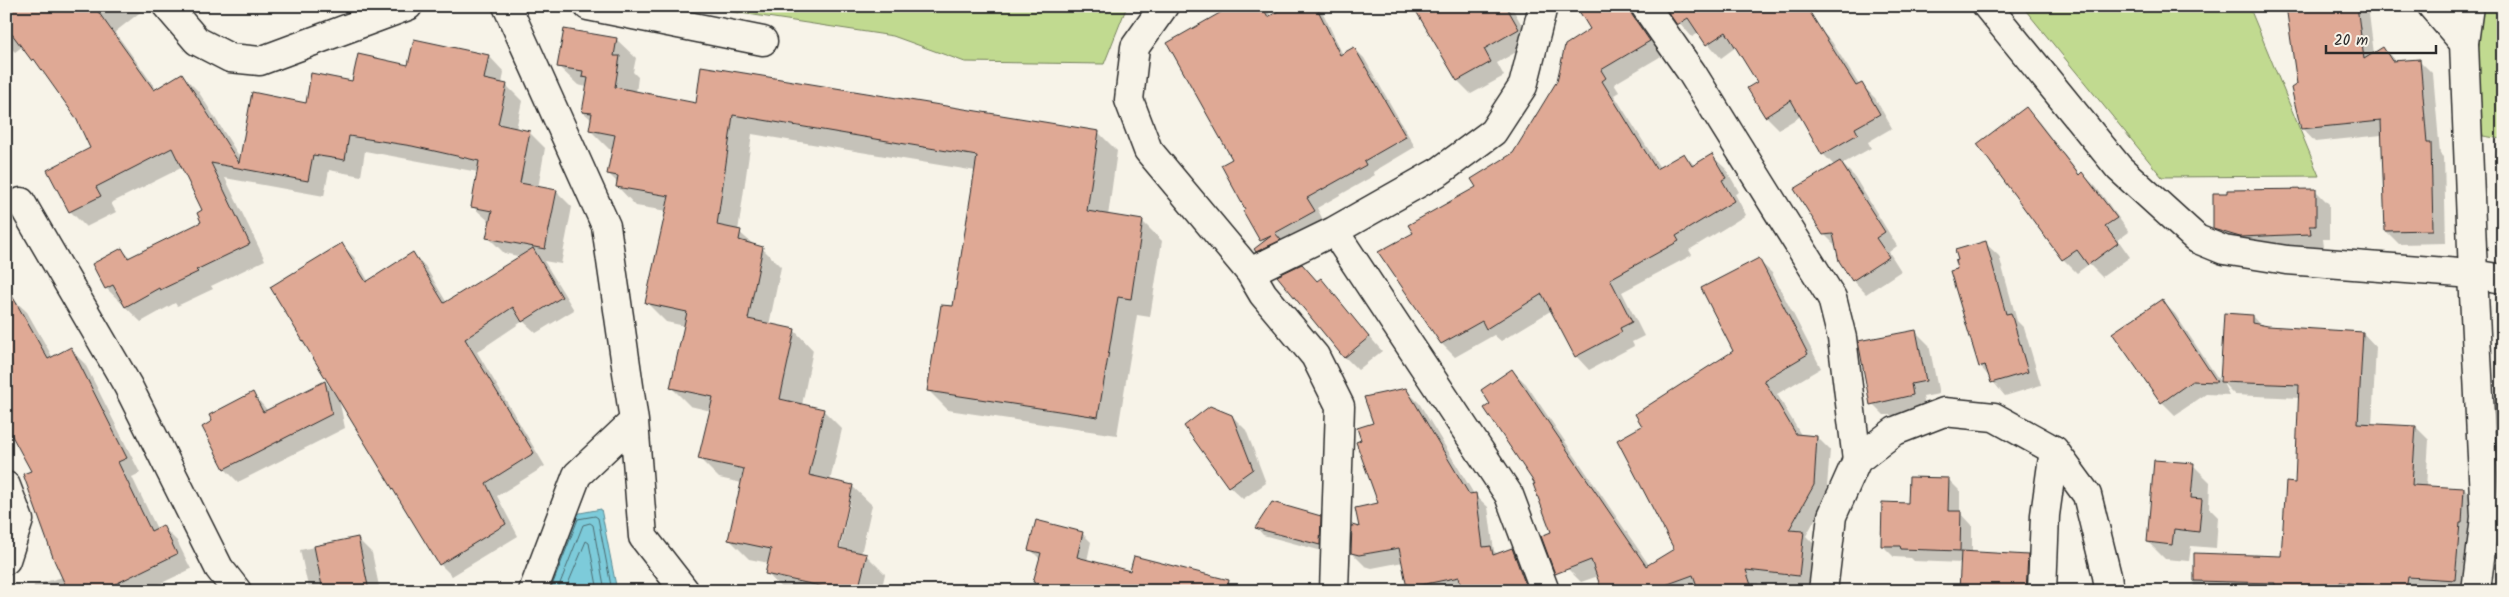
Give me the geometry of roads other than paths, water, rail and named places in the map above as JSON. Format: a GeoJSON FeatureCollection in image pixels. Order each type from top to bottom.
{"type":"FeatureCollection","features":[{"type":"Feature","properties":{"kind":"street"},"geometry":{"type":"LineString","coordinates":[[167,6],[197,41],[230,58],[260,62],[408,6]]}},
{"type":"Feature","properties":{"kind":"street"},"geometry":{"type":"LineString","coordinates":[[507,6],[606,226],[634,421],[643,537],[685,591]]}},
{"type":"Feature","properties":{"kind":"street"},"geometry":{"type":"LineString","coordinates":[[588,6],[763,41]]}},
{"type":"Feature","properties":{"kind":"street"},"geometry":{"type":"LineString","coordinates":[[1164,6],[1134,47],[1129,100],[1148,150],[1250,272],[1263,294],[1315,356],[1340,406],[1334,591]]}},
{"type":"Feature","properties":{"kind":"street"},"geometry":{"type":"LineString","coordinates":[[1250,272],[1334,231],[1440,171],[1493,132],[1523,86],[1543,6]]}},
{"type":"Feature","properties":{"kind":"street"},"geometry":{"type":"LineString","coordinates":[[1645,6],[1692,73],[1832,298],[1842,338],[1857,460]]}},
{"type":"Feature","properties":{"kind":"street"},"geometry":{"type":"LineString","coordinates":[[1987,6],[2119,168],[2197,239],[2224,250],[2287,260],[2503,278]]}},
{"type":"Feature","properties":{"kind":"street"},"geometry":{"type":"LineString","coordinates":[[2432,6],[2464,43]]}},
{"type":"Feature","properties":{"kind":"street"},"geometry":{"type":"LineString","coordinates":[[2469,6],[2464,43],[2485,516],[2476,591]]}},
{"type":"Feature","properties":{"kind":"street"},"geometry":{"type":"LineString","coordinates":[[21,202],[128,386],[218,568],[237,591]]}},
{"type":"Feature","properties":{"kind":"street"},"geometry":{"type":"LineString","coordinates":[[1334,231],[1509,495],[1546,591]]}},
{"type":"Feature","properties":{"kind":"street"},"geometry":{"type":"LineString","coordinates":[[1823,591],[1832,516],[1857,460],[1895,431],[1944,412],[1994,417],[2054,450],[2087,495],[2109,591]]}},
{"type":"Feature","properties":{"kind":"street"},"geometry":{"type":"LineString","coordinates":[[533,591],[577,476],[634,421]]}},
{"type":"Feature","properties":{"kind":"street"},"geometry":{"type":"LineString","coordinates":[[2042,591],[2045,515],[2054,450]]}},
{"type":"Feature","properties":{"kind":"street"},"geometry":{"type":"LineString","coordinates":[[6,486],[19,520],[8,551]]}},
{"type":"Feature","properties":{"kind":"water"},"geometry":{"type":"Polygon","coordinates":[[[601,509],[617,591],[545,591],[575,514],[601,509]]]}}]}
